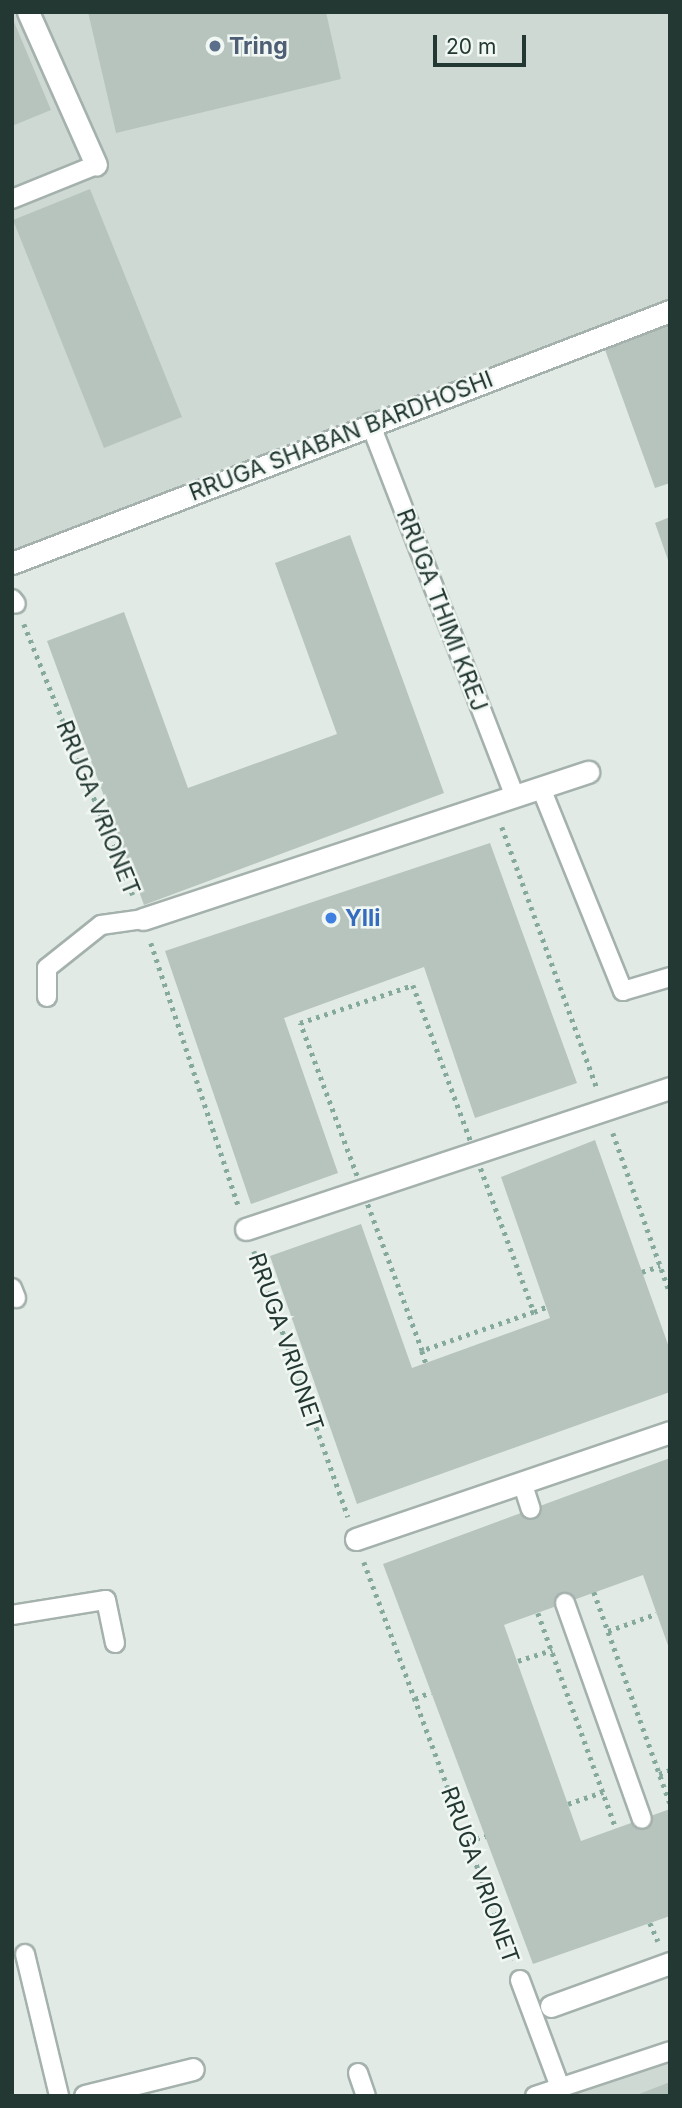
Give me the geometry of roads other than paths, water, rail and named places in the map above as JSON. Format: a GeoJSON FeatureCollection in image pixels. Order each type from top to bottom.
{"type":"FeatureCollection","features":[{"type":"Feature","properties":{"kind":"street"},"geometry":{"type":"LineString","coordinates":[[28,12],[96,165]]}},
{"type":"Feature","properties":{"kind":"street","name":"RRUGA SHABAN BARDHOSHI"},"geometry":{"type":"LineString","coordinates":[[12,563],[370,423],[670,311]]}},
{"type":"Feature","properties":{"kind":"street"},"geometry":{"type":"LineString","coordinates":[[143,919],[587,772]]}},
{"type":"Feature","properties":{"kind":"street"},"geometry":{"type":"LineString","coordinates":[[246,1229],[670,1088]]}},
{"type":"Feature","properties":{"kind":"street"},"geometry":{"type":"LineString","coordinates":[[356,1539],[670,1432]]}},
{"type":"Feature","properties":{"kind":"street"},"geometry":{"type":"LineString","coordinates":[[551,2006],[670,1962]]}},
{"type":"Feature","properties":{"kind":"street"},"geometry":{"type":"LineString","coordinates":[[85,2096],[193,2069]]}},
{"type":"Feature","properties":{"kind":"lane"},"geometry":{"type":"LineString","coordinates":[[12,199],[96,165]]}},
{"type":"Feature","properties":{"kind":"lane","name":"RRUGA THIMI KREJ"},"geometry":{"type":"LineString","coordinates":[[370,423],[515,797]]}},
{"type":"Feature","properties":{"kind":"lane"},"geometry":{"type":"LineString","coordinates":[[541,788],[623,991],[670,976]]}},
{"type":"Feature","properties":{"kind":"lane"},"geometry":{"type":"LineString","coordinates":[[47,997],[47,968],[100,925],[143,919]]}},
{"type":"Feature","properties":{"kind":"lane"},"geometry":{"type":"LineString","coordinates":[[522,1482],[531,1509]]}},
{"type":"Feature","properties":{"kind":"lane"},"geometry":{"type":"LineString","coordinates":[[12,1615],[106,1600],[115,1643]]}},
{"type":"Feature","properties":{"kind":"lane"},"geometry":{"type":"LineString","coordinates":[[565,1603],[642,1819]]}},
{"type":"Feature","properties":{"kind":"lane"},"geometry":{"type":"LineString","coordinates":[[24,1954],[59,2096]]}},
{"type":"Feature","properties":{"kind":"lane","name":"RRUGA VRIONET"},"geometry":{"type":"LineString","coordinates":[[520,1980],[560,2087]]}},
{"type":"Feature","properties":{"kind":"lane"},"geometry":{"type":"LineString","coordinates":[[535,2096],[670,2051]]}},
{"type":"Feature","properties":{"kind":"lane"},"geometry":{"type":"LineString","coordinates":[[358,2073],[366,2096]]}},
{"type":"Feature","properties":{"kind":"place","name":"Tring"},"geometry":{"type":"Point","coordinates":[215,46]}},
{"type":"Feature","properties":{"kind":"place","name":"Ylli"},"geometry":{"type":"Point","coordinates":[331,918]}}]}
